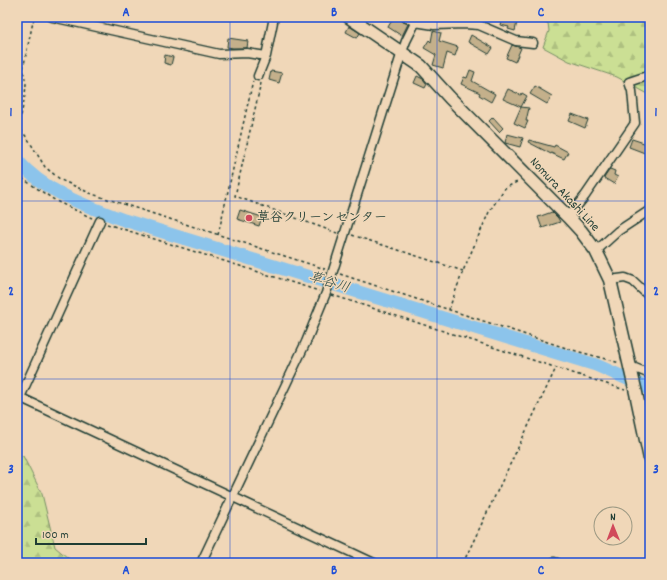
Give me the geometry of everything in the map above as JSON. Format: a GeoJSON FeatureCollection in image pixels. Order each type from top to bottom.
{"type":"FeatureCollection","features":[{"type":"Feature","properties":{"kind":"main road","name":"Nomura Akashi Line"},"geometry":{"type":"LineString","coordinates":[[349,17],[421,66],[450,98],[568,217],[596,251],[610,280],[650,458]]}},
{"type":"Feature","properties":{"kind":"street"},"geometry":{"type":"LineString","coordinates":[[52,17],[219,54],[247,53],[266,56]]}},
{"type":"Feature","properties":{"kind":"street"},"geometry":{"type":"LineString","coordinates":[[258,76],[266,56],[274,17]]}},
{"type":"Feature","properties":{"kind":"street"},"geometry":{"type":"LineString","coordinates":[[406,17],[434,26],[464,24],[479,25],[516,41],[533,43]]}},
{"type":"Feature","properties":{"kind":"street"},"geometry":{"type":"LineString","coordinates":[[201,563],[306,342],[326,293],[402,52],[416,20]]}},
{"type":"Feature","properties":{"kind":"street"},"geometry":{"type":"LineString","coordinates":[[568,217],[585,196],[635,123],[632,91],[629,82],[650,75]]}},
{"type":"Feature","properties":{"kind":"street"},"geometry":{"type":"LineString","coordinates":[[596,251],[618,231],[650,210]]}},
{"type":"Feature","properties":{"kind":"street"},"geometry":{"type":"LineString","coordinates":[[100,221],[18,399],[374,563]]}},
{"type":"Feature","properties":{"kind":"street"},"geometry":{"type":"LineString","coordinates":[[610,280],[625,278],[632,281],[650,297]]}},
{"type":"Feature","properties":{"kind":"street"},"geometry":{"type":"LineString","coordinates":[[630,366],[650,374]]}},
{"type":"Feature","properties":{"kind":"path"},"geometry":{"type":"LineString","coordinates":[[17,120],[21,116],[25,95],[26,84],[24,69],[34,17]]}},
{"type":"Feature","properties":{"kind":"path"},"geometry":{"type":"LineString","coordinates":[[218,235],[253,80],[258,76],[261,82],[235,196],[345,234],[463,271]]}},
{"type":"Feature","properties":{"kind":"path"},"geometry":{"type":"LineString","coordinates":[[17,125],[28,139],[45,167],[61,180],[92,194],[569,349],[630,366]]}},
{"type":"Feature","properties":{"kind":"path"},"geometry":{"type":"LineString","coordinates":[[17,175],[56,201],[100,221],[636,393]]}},
{"type":"Feature","properties":{"kind":"path"},"geometry":{"type":"LineString","coordinates":[[449,309],[463,271],[489,212],[505,188],[523,179],[531,179]]}},
{"type":"Feature","properties":{"kind":"path"},"geometry":{"type":"LineString","coordinates":[[463,563],[556,367]]}},
{"type":"Feature","properties":{"kind":"green space"},"geometry":{"type":"Polygon","coordinates":[[[526,17],[650,17],[650,95],[617,77],[569,61],[543,47],[549,31],[548,23],[526,17]]]}},
{"type":"Feature","properties":{"kind":"green space"},"geometry":{"type":"Polygon","coordinates":[[[17,455],[23,456],[42,494],[55,547],[74,563],[17,563],[17,455]]]}},
{"type":"Feature","properties":{"kind":"building"},"geometry":{"type":"Polygon","coordinates":[[[394,17],[399,17],[403,22],[408,24],[402,36],[388,27],[394,17]]]}},
{"type":"Feature","properties":{"kind":"building"},"geometry":{"type":"Polygon","coordinates":[[[502,18],[517,22],[515,31],[508,29],[509,27],[500,25],[502,18]]]}},
{"type":"Feature","properties":{"kind":"building"},"geometry":{"type":"Polygon","coordinates":[[[349,26],[360,33],[357,38],[346,32],[349,26]]]}},
{"type":"Feature","properties":{"kind":"building"},"geometry":{"type":"Polygon","coordinates":[[[433,31],[441,33],[439,41],[458,47],[455,56],[447,53],[443,68],[433,65],[436,55],[424,48],[429,40],[431,42],[433,31]]]}},
{"type":"Feature","properties":{"kind":"building"},"geometry":{"type":"Polygon","coordinates":[[[471,35],[493,48],[489,54],[468,42],[471,35]]]}},
{"type":"Feature","properties":{"kind":"building"},"geometry":{"type":"Polygon","coordinates":[[[228,38],[248,41],[247,48],[227,47],[228,38]]]}},
{"type":"Feature","properties":{"kind":"building"},"geometry":{"type":"Polygon","coordinates":[[[512,45],[521,48],[515,62],[506,58],[512,45]]]}},
{"type":"Feature","properties":{"kind":"building"},"geometry":{"type":"Polygon","coordinates":[[[165,55],[173,57],[171,65],[164,63],[165,55]]]}},
{"type":"Feature","properties":{"kind":"building"},"geometry":{"type":"Polygon","coordinates":[[[470,70],[475,72],[472,81],[495,94],[491,102],[479,95],[480,93],[461,84],[464,77],[467,78],[470,70]]]}},
{"type":"Feature","properties":{"kind":"building"},"geometry":{"type":"Polygon","coordinates":[[[271,71],[282,73],[279,83],[269,80],[271,71]]]}},
{"type":"Feature","properties":{"kind":"building"},"geometry":{"type":"Polygon","coordinates":[[[417,76],[423,79],[427,84],[425,88],[414,83],[417,76]]]}},
{"type":"Feature","properties":{"kind":"building"},"geometry":{"type":"Polygon","coordinates":[[[535,86],[552,96],[547,104],[530,94],[535,86]]]}},
{"type":"Feature","properties":{"kind":"building"},"geometry":{"type":"Polygon","coordinates":[[[508,89],[527,96],[521,107],[503,99],[508,89]]]}},
{"type":"Feature","properties":{"kind":"building"},"geometry":{"type":"Polygon","coordinates":[[[521,107],[529,108],[526,121],[528,121],[525,128],[514,123],[521,107]]]}},
{"type":"Feature","properties":{"kind":"building"},"geometry":{"type":"Polygon","coordinates":[[[572,114],[588,120],[585,128],[569,121],[572,114]]]}},
{"type":"Feature","properties":{"kind":"building"},"geometry":{"type":"Polygon","coordinates":[[[493,117],[503,128],[499,132],[489,121],[493,117]]]}},
{"type":"Feature","properties":{"kind":"building"},"geometry":{"type":"Polygon","coordinates":[[[507,134],[523,138],[520,147],[505,143],[507,134]]]}},
{"type":"Feature","properties":{"kind":"building"},"geometry":{"type":"Polygon","coordinates":[[[632,139],[650,145],[650,155],[629,147],[632,139]]]}},
{"type":"Feature","properties":{"kind":"building"},"geometry":{"type":"Polygon","coordinates":[[[529,140],[554,147],[555,145],[568,152],[564,159],[528,142],[529,140]]]}},
{"type":"Feature","properties":{"kind":"building"},"geometry":{"type":"Polygon","coordinates":[[[610,169],[615,171],[614,175],[618,177],[614,184],[604,178],[610,169]]]}},
{"type":"Feature","properties":{"kind":"building","name":"草谷クリーンセンター"},"geometry":{"type":"Polygon","coordinates":[[[240,210],[262,217],[259,226],[237,219],[240,210]]]}},
{"type":"Feature","properties":{"kind":"building"},"geometry":{"type":"Polygon","coordinates":[[[552,212],[560,222],[542,228],[538,217],[552,212]]]}},
{"type":"Feature","properties":{"kind":"waterway","name":"草谷川"},"geometry":{"type":"LineString","coordinates":[[17,160],[40,181],[66,197],[124,220],[596,365],[650,389]]}},
{"type":"Feature","properties":{"kind":"place","name":"草谷クリーンセンター"},"geometry":{"type":"Point","coordinates":[249,218]}}]}
